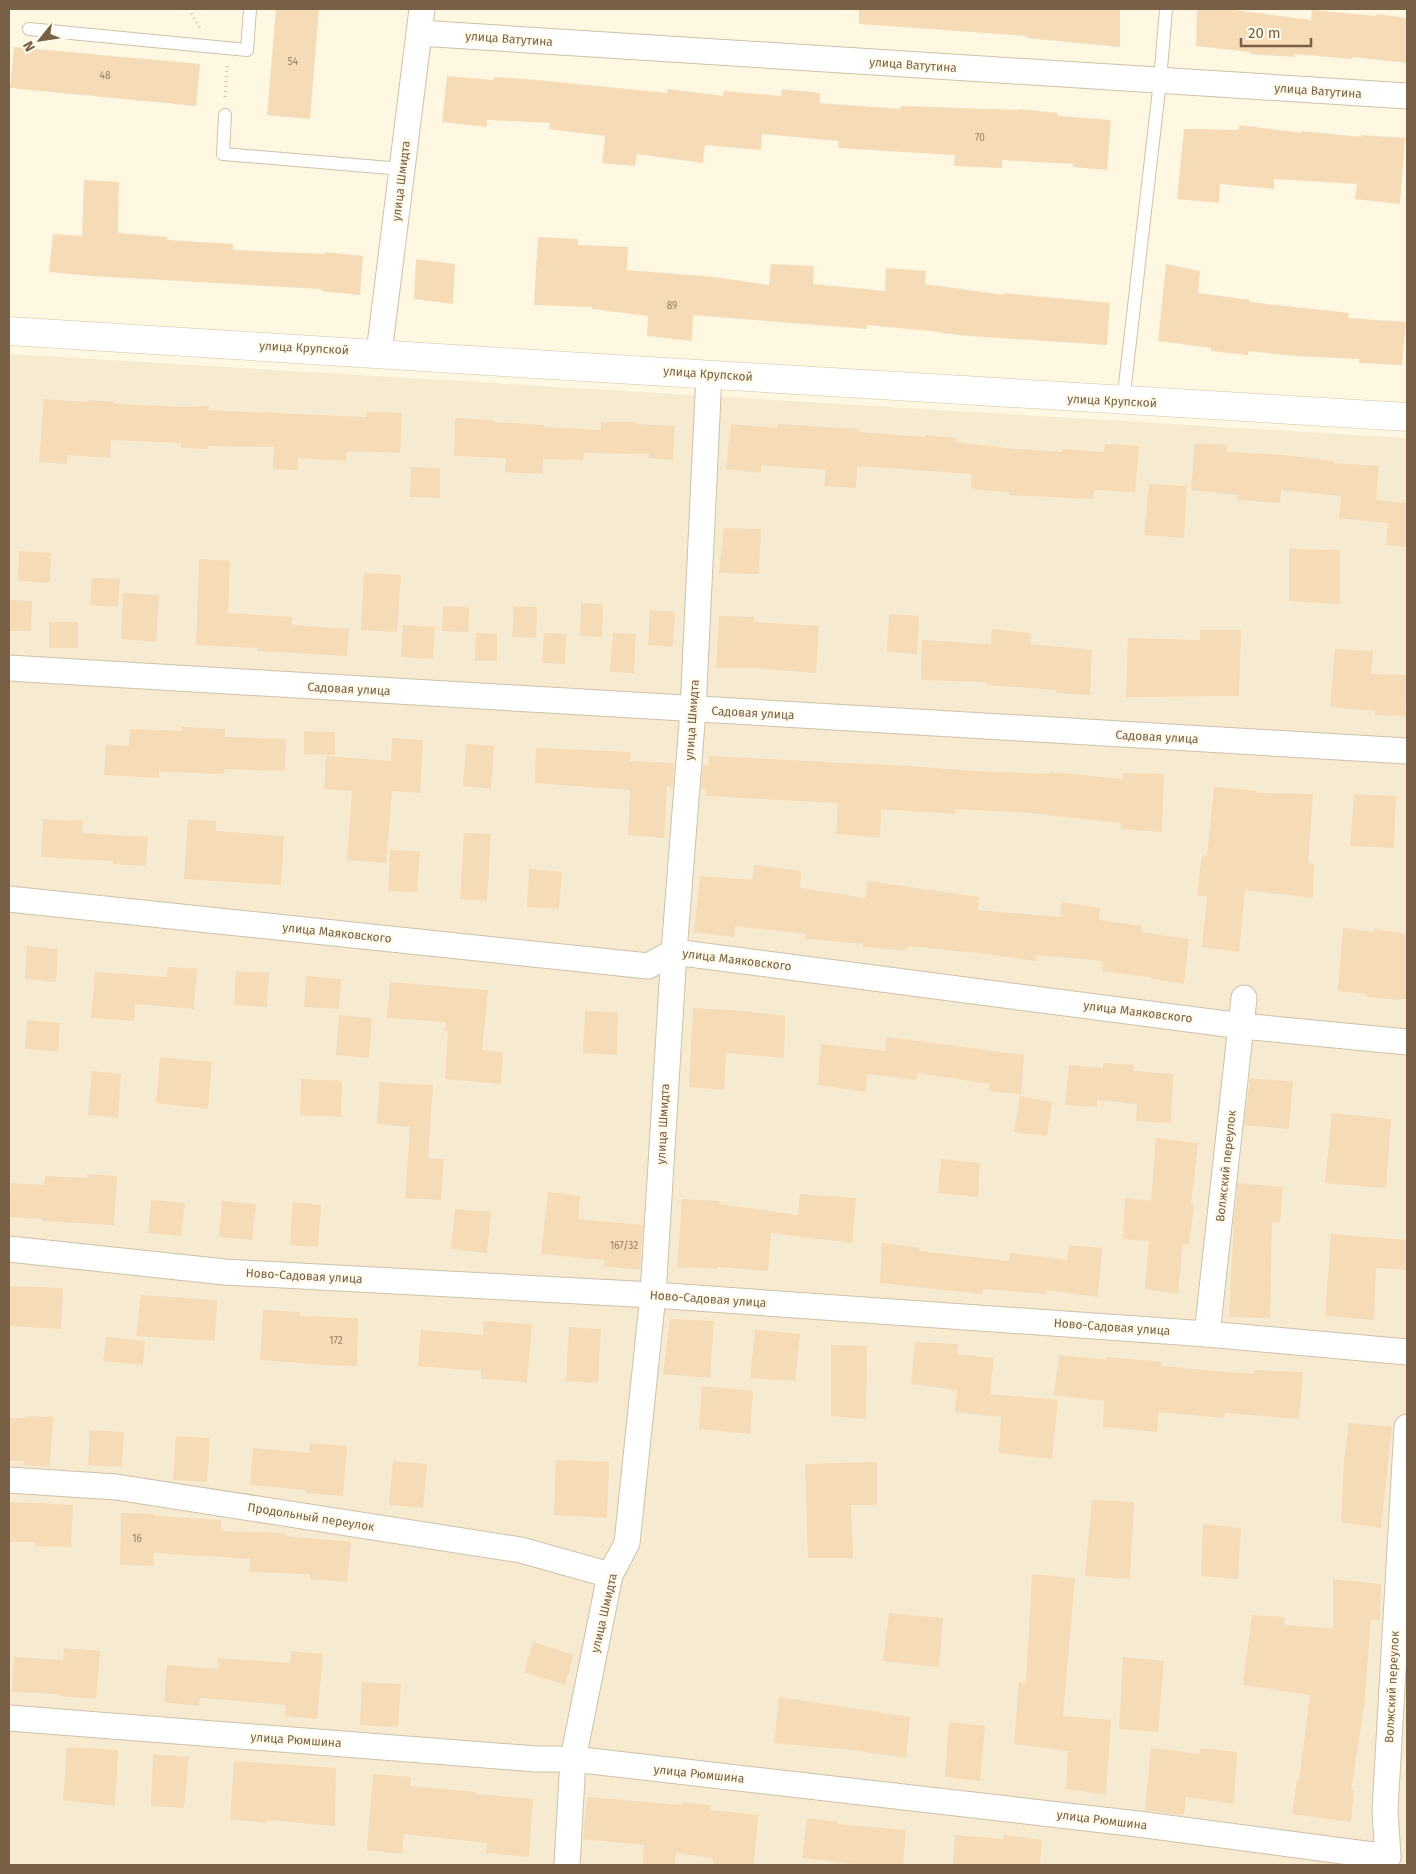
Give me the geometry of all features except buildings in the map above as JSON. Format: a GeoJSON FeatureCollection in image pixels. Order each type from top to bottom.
{"type":"FeatureCollection","features":[{"type":"Feature","properties":{"kind":"main road","name":"улица Крупской"},"geometry":{"type":"LineString","coordinates":[[9,331],[709,374],[1123,402],[1407,417]]}},
{"type":"Feature","properties":{"kind":"street","name":"улица Шмидта"},"geometry":{"type":"LineString","coordinates":[[379,353],[422,9]]}},
{"type":"Feature","properties":{"kind":"street","name":"улица Ватутина"},"geometry":{"type":"LineString","coordinates":[[420,33],[1407,96]]}},
{"type":"Feature","properties":{"kind":"street","name":"улица Шмидта"},"geometry":{"type":"LineString","coordinates":[[567,1865],[573,1760],[610,1574],[627,1543],[653,1295],[674,952],[693,710],[709,374]]}},
{"type":"Feature","properties":{"kind":"street","name":"Садовая улица"},"geometry":{"type":"LineString","coordinates":[[9,668],[1407,751]]}},
{"type":"Feature","properties":{"kind":"street","name":"улица Маяковского"},"geometry":{"type":"LineString","coordinates":[[9,899],[648,966],[674,952],[1242,1026],[1407,1042]]}},
{"type":"Feature","properties":{"kind":"street","name":"Волжский переулок"},"geometry":{"type":"LineString","coordinates":[[1207,1334],[1244,998]]}},
{"type":"Feature","properties":{"kind":"street","name":"Ново-Садовая улица"},"geometry":{"type":"LineString","coordinates":[[9,1249],[225,1272],[653,1295],[1207,1334],[1407,1352]]}},
{"type":"Feature","properties":{"kind":"street","name":"Волжский переулок"},"geometry":{"type":"LineString","coordinates":[[1397,1850],[1385,1810],[1407,1427]]}},
{"type":"Feature","properties":{"kind":"street","name":"Продольный переулок"},"geometry":{"type":"LineString","coordinates":[[9,1480],[116,1486],[521,1550],[610,1574]]}},
{"type":"Feature","properties":{"kind":"street","name":"улица Рюмшина"},"geometry":{"type":"LineString","coordinates":[[9,1718],[536,1759],[573,1760],[1138,1824],[1397,1850]]}},
{"type":"Feature","properties":{"kind":"lane"},"geometry":{"type":"LineString","coordinates":[[29,29],[247,50],[250,9]]}},
{"type":"Feature","properties":{"kind":"lane"},"geometry":{"type":"LineString","coordinates":[[1123,402],[1160,81],[1166,9]]}},
{"type":"Feature","properties":{"kind":"lane"},"geometry":{"type":"LineString","coordinates":[[225,116],[223,154],[402,169]]}},
{"type":"Feature","properties":{"kind":"path"},"geometry":{"type":"LineString","coordinates":[[225,116],[228,48]]}},
{"type":"Feature","properties":{"kind":"shaded area"},"geometry":{"type":"Polygon","coordinates":[[[9,354],[1407,438],[1407,1865],[9,1865],[9,354]]]}}]}
